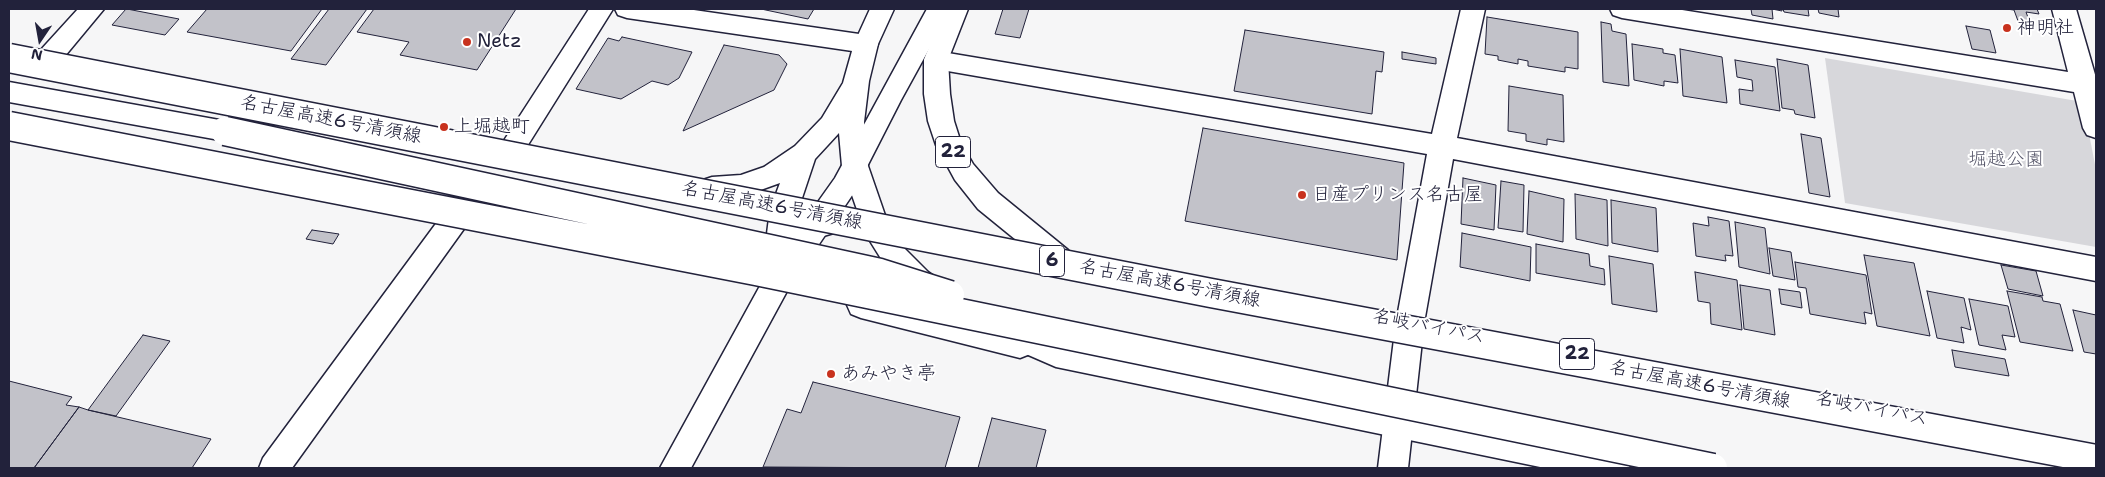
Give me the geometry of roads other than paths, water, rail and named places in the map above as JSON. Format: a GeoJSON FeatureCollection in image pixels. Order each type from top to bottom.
{"type":"FeatureCollection","features":[{"type":"Feature","properties":{"kind":"main road"},"geometry":{"type":"LineString","coordinates":[[46,61],[92,9]]}},
{"type":"Feature","properties":{"kind":"main road"},"geometry":{"type":"LineString","coordinates":[[512,150],[601,9]]}},
{"type":"Feature","properties":{"kind":"main road"},"geometry":{"type":"LineString","coordinates":[[627,9],[866,44]]}},
{"type":"Feature","properties":{"kind":"main road"},"geometry":{"type":"LineString","coordinates":[[882,9],[866,44],[856,81],[851,122],[849,176],[895,258],[918,281],[969,316],[1056,354]]}},
{"type":"Feature","properties":{"kind":"main road"},"geometry":{"type":"LineString","coordinates":[[675,468],[776,277],[824,219],[939,9]]}},
{"type":"Feature","properties":{"kind":"main road","name":"名岐バイパス"},"geometry":{"type":"LineString","coordinates":[[956,9],[936,60],[937,94],[941,121],[949,145],[964,172],[988,201],[1058,258],[2096,451]]}},
{"type":"Feature","properties":{"kind":"main road"},"geometry":{"type":"LineString","coordinates":[[1393,468],[1410,323],[1442,146],[1473,9]]}},
{"type":"Feature","properties":{"kind":"main road"},"geometry":{"type":"LineString","coordinates":[[1622,9],[2090,86]]}},
{"type":"Feature","properties":{"kind":"main road"},"geometry":{"type":"LineString","coordinates":[[2064,9],[2090,86],[2096,128]]}},
{"type":"Feature","properties":{"kind":"main road"},"geometry":{"type":"LineString","coordinates":[[9,54],[712,188],[741,186],[773,175],[804,154],[831,125],[856,81]]}},
{"type":"Feature","properties":{"kind":"main road","name":"名古屋高速6号清須線"},"geometry":{"type":"LineString","coordinates":[[9,58],[1221,295],[2096,460]]}},
{"type":"Feature","properties":{"kind":"main road"},"geometry":{"type":"LineString","coordinates":[[936,60],[1442,146],[2096,269]]}},
{"type":"Feature","properties":{"kind":"main road"},"geometry":{"type":"LineString","coordinates":[[9,92],[225,131],[880,273],[1087,339]]}},
{"type":"Feature","properties":{"kind":"main road"},"geometry":{"type":"LineString","coordinates":[[9,126],[756,271],[1713,468]]}},
{"type":"Feature","properties":{"kind":"main road"},"geometry":{"type":"LineString","coordinates":[[9,133],[720,269],[776,277],[1056,354],[1616,468]]}},
{"type":"Feature","properties":{"kind":"main road"},"geometry":{"type":"LineString","coordinates":[[776,277],[782,222],[804,154]]}},
{"type":"Feature","properties":{"kind":"main road"},"geometry":{"type":"LineString","coordinates":[[712,188],[782,222],[824,219],[875,225],[1058,258]]}},
{"type":"Feature","properties":{"kind":"main road"},"geometry":{"type":"LineString","coordinates":[[274,468],[456,218]]}},
{"type":"Feature","properties":{"kind":"main road"},"geometry":{"type":"LineString","coordinates":[[674,260],[737,249],[782,222]]}},
{"type":"Feature","properties":{"kind":"place","name":"神明社"},"geometry":{"type":"Point","coordinates":[2007,28]}},
{"type":"Feature","properties":{"kind":"place","name":"Netz"},"geometry":{"type":"Point","coordinates":[467,42]}},
{"type":"Feature","properties":{"kind":"place","name":"上堀越町"},"geometry":{"type":"Point","coordinates":[444,127]}},
{"type":"Feature","properties":{"kind":"place","name":"日産プリンス名古屋"},"geometry":{"type":"Point","coordinates":[1302,195]}},
{"type":"Feature","properties":{"kind":"place","name":"あみやき亭"},"geometry":{"type":"Point","coordinates":[831,374]}},
{"type":"Feature","properties":{"kind":"park label","name":"堀越公園"},"geometry":{"type":"Point","coordinates":[2006,160]}}]}
